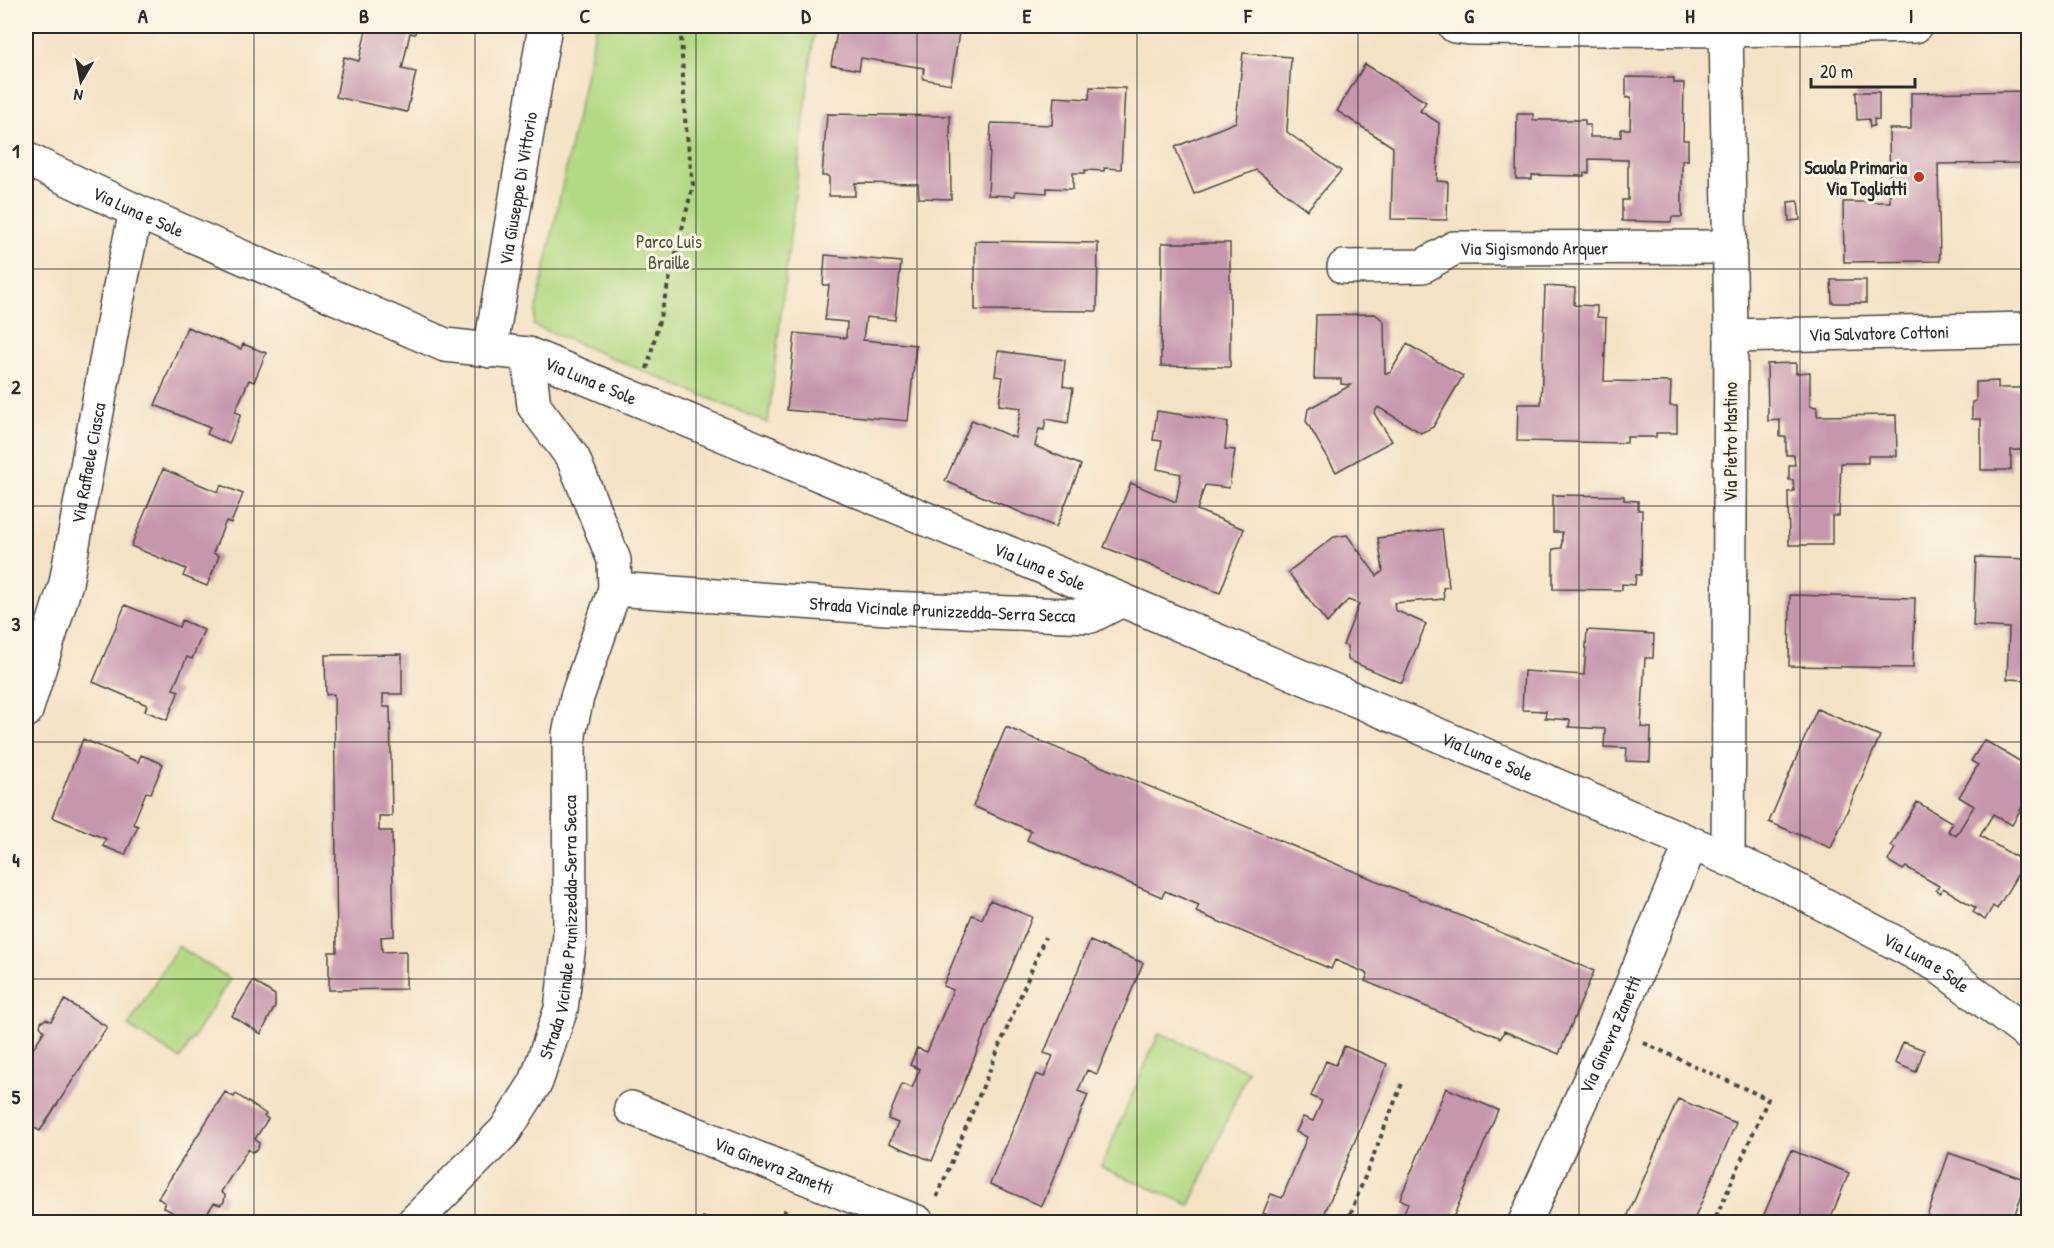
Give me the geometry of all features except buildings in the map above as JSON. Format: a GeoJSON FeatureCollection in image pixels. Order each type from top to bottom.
{"type":"FeatureCollection","features":[{"type":"Feature","properties":{"kind":"street","name":"Via Giuseppe Di Vittorio"},"geometry":{"type":"LineString","coordinates":[[490,351],[545,26]]}},
{"type":"Feature","properties":{"kind":"street"},"geometry":{"type":"LineString","coordinates":[[1455,26],[1472,28],[1915,26]]}},
{"type":"Feature","properties":{"kind":"street","name":"Via Pietro Mastino"},"geometry":{"type":"LineString","coordinates":[[1726,28],[1731,336],[1728,859]]}},
{"type":"Feature","properties":{"kind":"street","name":"Via Luna e Sole"},"geometry":{"type":"LineString","coordinates":[[26,159],[136,211],[445,345],[528,354],[1122,600],[1780,881],[1937,965],[2028,1034]]}},
{"type":"Feature","properties":{"kind":"street","name":"Via Raffaele Ciasca"},"geometry":{"type":"LineString","coordinates":[[26,711],[66,583],[117,301],[136,211]]}},
{"type":"Feature","properties":{"kind":"street","name":"Via Sigismondo Arquer"},"geometry":{"type":"LineString","coordinates":[[1344,267],[1423,266],[1454,248],[1730,248]]}},
{"type":"Feature","properties":{"kind":"street","name":"Via Salvatore Cottoni"},"geometry":{"type":"LineString","coordinates":[[1731,336],[2028,329]]}},
{"type":"Feature","properties":{"kind":"street","name":"Strada Vicinale Prunizzedda-Serra Secca"},"geometry":{"type":"LineString","coordinates":[[414,1222],[505,1131],[536,1082],[561,1009],[570,935],[569,734],[577,697],[615,589],[614,560],[573,458],[534,405],[528,354]]}},
{"type":"Feature","properties":{"kind":"street","name":"Strada Vicinale Prunizzedda-Serra Secca"},"geometry":{"type":"LineString","coordinates":[[615,589],[887,608],[1091,616],[1122,600]]}},
{"type":"Feature","properties":{"kind":"street","name":"Via Ginevra Zanetti"},"geometry":{"type":"LineString","coordinates":[[1525,1222],[1613,1029],[1691,844]]}},
{"type":"Feature","properties":{"kind":"street","name":"Via Ginevra Zanetti"},"geometry":{"type":"LineString","coordinates":[[631,1108],[926,1211]]}},
{"type":"Feature","properties":{"kind":"path"},"geometry":{"type":"LineString","coordinates":[[645,379],[693,185],[685,119],[681,35],[676,26]]}},
{"type":"Feature","properties":{"kind":"path"},"geometry":{"type":"LineString","coordinates":[[926,1211],[1045,937]]}},
{"type":"Feature","properties":{"kind":"path"},"geometry":{"type":"LineString","coordinates":[[1613,1029],[1768,1099],[1714,1222]]}},
{"type":"Feature","properties":{"kind":"path"},"geometry":{"type":"LineString","coordinates":[[1347,1222],[1403,1081]]}},
{"type":"Feature","properties":{"kind":"green space","name":"Parco Luis Braille"},"geometry":{"type":"Polygon","coordinates":[[[596,26],[815,26],[768,423],[533,325],[596,26]]]}},
{"type":"Feature","properties":{"kind":"green space"},"geometry":{"type":"Polygon","coordinates":[[[178,946],[230,979],[180,1059],[128,1026],[178,946]]]}},
{"type":"Feature","properties":{"kind":"green space"},"geometry":{"type":"Polygon","coordinates":[[[1159,1033],[1248,1071],[1190,1205],[1101,1167],[1159,1033]]]}},
{"type":"Feature","properties":{"kind":"place","name":"Scuola Primaria Via Togliatti"},"geometry":{"type":"Point","coordinates":[1919,177]}}]}
